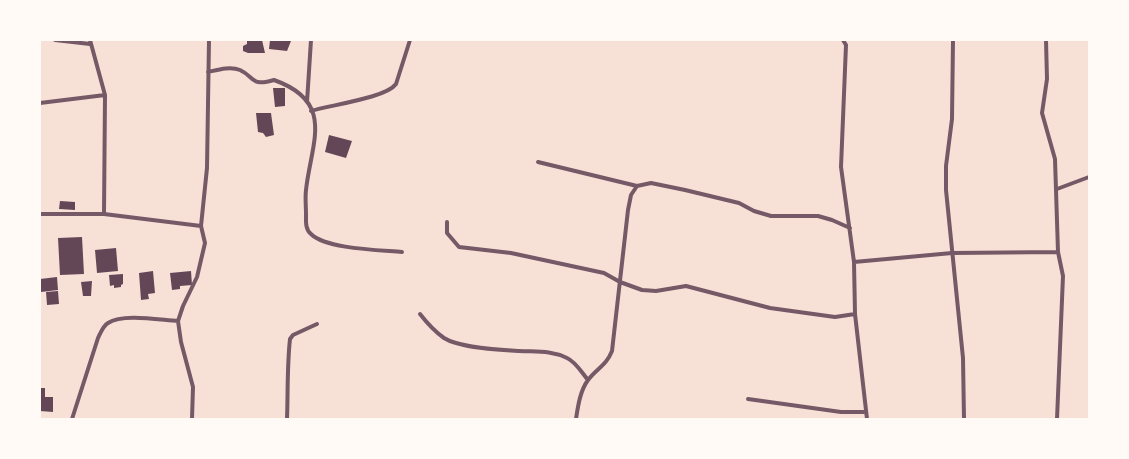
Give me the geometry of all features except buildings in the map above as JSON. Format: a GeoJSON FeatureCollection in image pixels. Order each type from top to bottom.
{"type":"FeatureCollection","features":[{"type":"Feature","properties":{"kind":"street"},"geometry":{"type":"LineString","coordinates":[[55,40],[90,42],[105,95],[104,214]]}},
{"type":"Feature","properties":{"kind":"street"},"geometry":{"type":"LineString","coordinates":[[192,419],[193,387],[182,348],[178,321],[202,259],[204,243],[201,226],[207,168],[209,40]]}},
{"type":"Feature","properties":{"kind":"street"},"geometry":{"type":"LineString","coordinates":[[307,102],[310,40]]}},
{"type":"Feature","properties":{"kind":"street"},"geometry":{"type":"LineString","coordinates":[[311,111],[376,95],[393,88],[396,84],[410,40]]}},
{"type":"Feature","properties":{"kind":"street"},"geometry":{"type":"LineString","coordinates":[[843,40],[846,45],[841,167],[854,262],[855,314],[867,419]]}},
{"type":"Feature","properties":{"kind":"street"},"geometry":{"type":"LineString","coordinates":[[953,40],[952,119],[946,166],[952,254],[963,358],[964,419]]}},
{"type":"Feature","properties":{"kind":"street"},"geometry":{"type":"LineString","coordinates":[[1046,40],[1047,80],[1042,113],[1055,159],[1058,252],[1063,276],[1056,419]]}},
{"type":"Feature","properties":{"kind":"street"},"geometry":{"type":"LineString","coordinates":[[208,72],[235,69],[240,70],[250,79],[258,82],[263,83],[274,80],[292,88],[307,102],[316,123],[315,146],[306,190],[306,224],[309,233],[318,239],[346,246],[402,252]]}},
{"type":"Feature","properties":{"kind":"street"},"geometry":{"type":"LineString","coordinates":[[40,103],[105,95]]}},
{"type":"Feature","properties":{"kind":"street"},"geometry":{"type":"LineString","coordinates":[[538,162],[637,186],[651,183],[685,190],[739,203],[754,211],[771,216],[818,216],[850,228]]}},
{"type":"Feature","properties":{"kind":"street"},"geometry":{"type":"LineString","coordinates":[[1056,188],[1089,177]]}},
{"type":"Feature","properties":{"kind":"street"},"geometry":{"type":"LineString","coordinates":[[576,419],[580,396],[588,380],[608,362],[612,351],[630,196],[637,186]]}},
{"type":"Feature","properties":{"kind":"street"},"geometry":{"type":"LineString","coordinates":[[40,214],[104,214],[201,226]]}},
{"type":"Feature","properties":{"kind":"street"},"geometry":{"type":"LineString","coordinates":[[447,222],[448,233],[459,247],[511,253],[604,273],[620,282],[642,290],[686,286],[777,309],[835,317],[855,314]]}},
{"type":"Feature","properties":{"kind":"street"},"geometry":{"type":"LineString","coordinates":[[854,262],[952,254],[1058,252]]}},
{"type":"Feature","properties":{"kind":"street"},"geometry":{"type":"LineString","coordinates":[[420,314],[429,325],[445,338],[473,346],[520,351],[541,350],[568,358],[588,380]]}},
{"type":"Feature","properties":{"kind":"street"},"geometry":{"type":"LineString","coordinates":[[72,419],[98,338],[103,328],[109,322],[127,318],[178,321]]}},
{"type":"Feature","properties":{"kind":"street"},"geometry":{"type":"LineString","coordinates":[[287,419],[288,401],[286,385],[290,340],[293,335],[317,324]]}},
{"type":"Feature","properties":{"kind":"street"},"geometry":{"type":"LineString","coordinates":[[748,399],[841,412],[866,412]]}}]}
